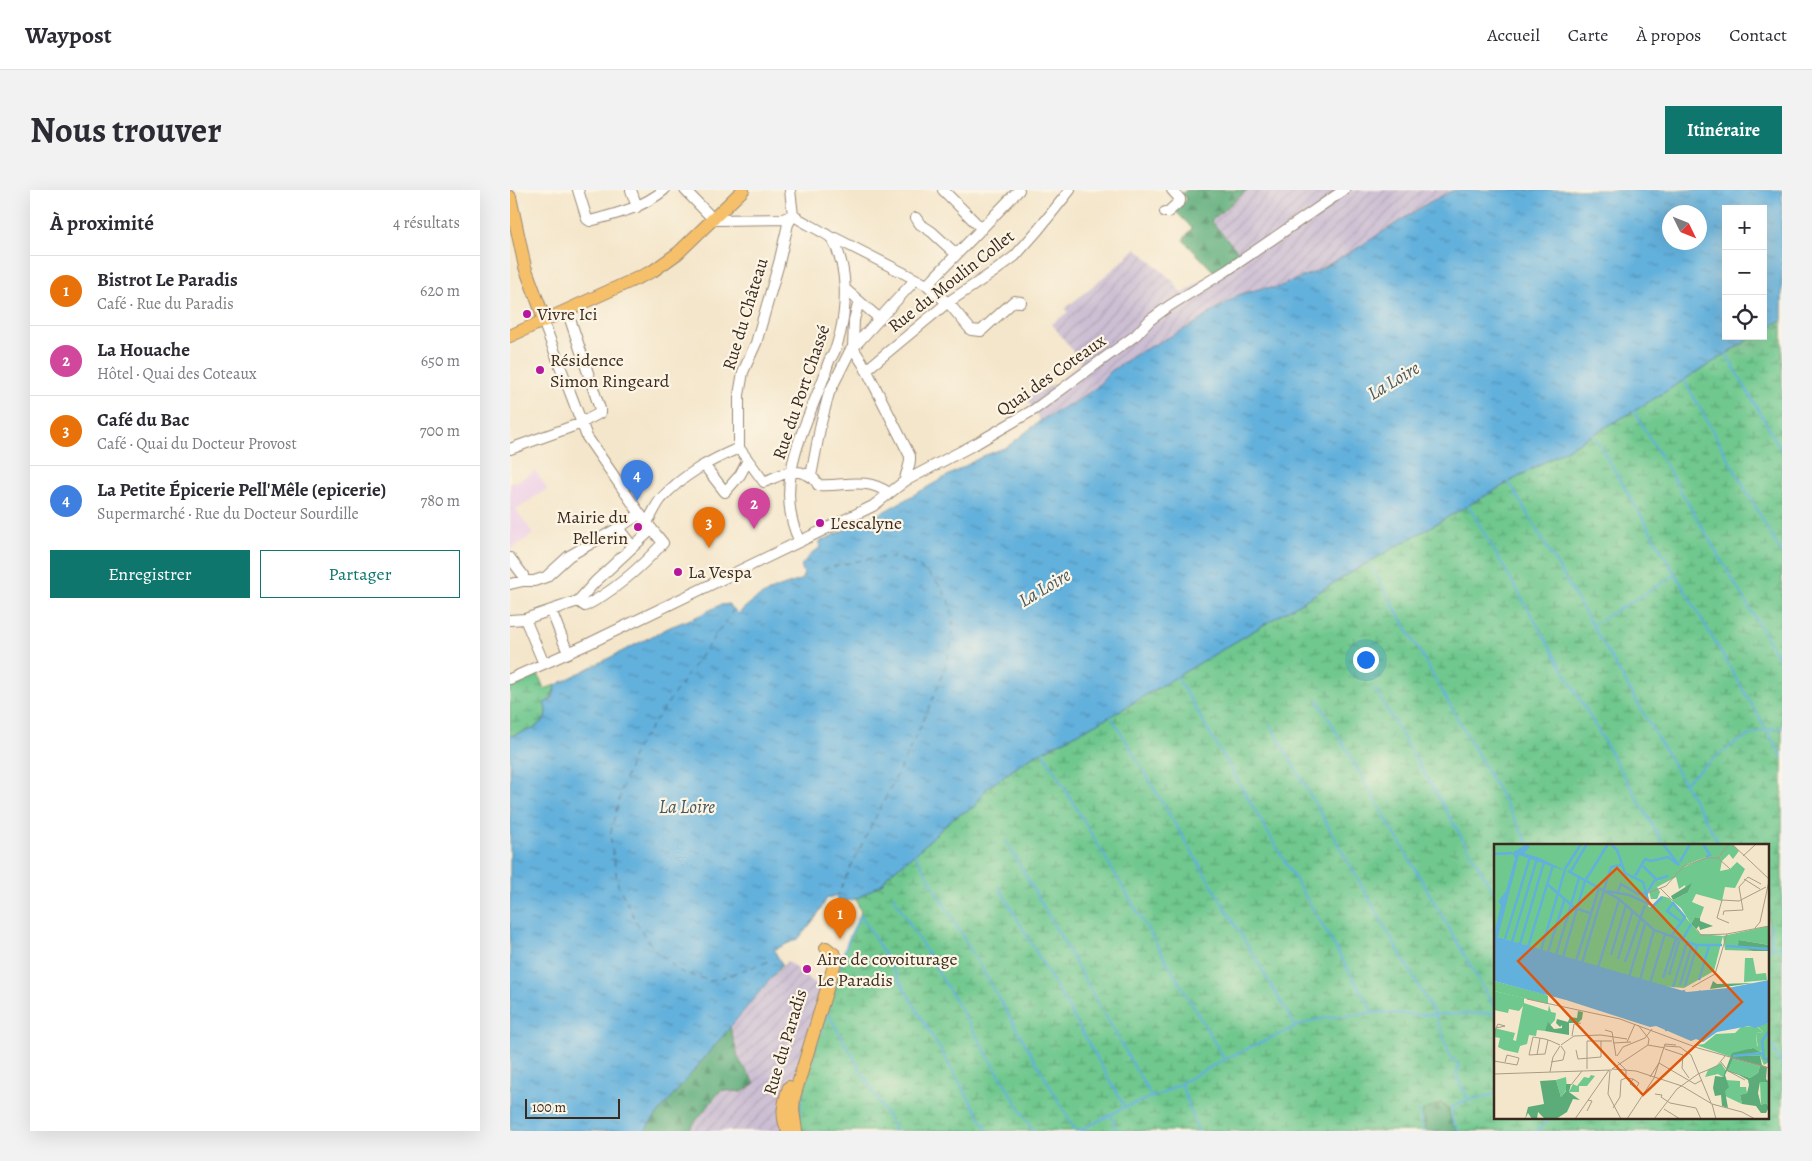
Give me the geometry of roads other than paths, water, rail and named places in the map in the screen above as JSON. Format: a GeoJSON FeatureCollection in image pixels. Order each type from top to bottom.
{"type":"FeatureCollection","features":[{"type":"Feature","properties":{"kind":"main road"},"geometry":{"type":"LineString","coordinates":[[510,336],[653,271],[678,253],[744,190]]}},
{"type":"Feature","properties":{"kind":"main road"},"geometry":{"type":"LineString","coordinates":[[510,197],[525,267],[541,310],[543,321]]}},
{"type":"Feature","properties":{"kind":"main road","name":"Rue du Paradis"},"geometry":{"type":"LineString","coordinates":[[788,1131],[784,1122],[783,1107],[827,965],[826,948],[836,959],[794,1097],[793,1110],[796,1131]]}},
{"type":"Feature","properties":{"kind":"street"},"geometry":{"type":"LineString","coordinates":[[578,190],[587,219],[590,221],[637,207],[656,197],[664,190]]}},
{"type":"Feature","properties":{"kind":"street"},"geometry":{"type":"LineString","coordinates":[[631,190],[637,207]]}},
{"type":"Feature","properties":{"kind":"street"},"geometry":{"type":"LineString","coordinates":[[685,190],[714,220],[783,219],[793,215],[832,239],[835,238],[927,286],[947,303],[971,330],[976,332],[981,331],[1014,301],[1020,302]]}},
{"type":"Feature","properties":{"kind":"street","name":"Rue du Château"},"geometry":{"type":"LineString","coordinates":[[739,448],[739,395],[743,372],[756,343],[788,224],[793,215],[790,190]]}},
{"type":"Feature","properties":{"kind":"street"},"geometry":{"type":"LineString","coordinates":[[943,190],[982,229]]}},
{"type":"Feature","properties":{"kind":"street"},"geometry":{"type":"LineString","coordinates":[[927,286],[1018,190]]}},
{"type":"Feature","properties":{"kind":"street","name":"Rue du Moulin Collet"},"geometry":{"type":"LineString","coordinates":[[866,370],[947,303],[995,272],[1015,256],[1070,190]]}},
{"type":"Feature","properties":{"kind":"street"},"geometry":{"type":"LineString","coordinates":[[1165,212],[1168,212],[1180,201],[1173,190]]}},
{"type":"Feature","properties":{"kind":"street","name":"Quai des Coteaux"},"geometry":{"type":"LineString","coordinates":[[510,679],[568,654],[874,506],[905,481],[977,443],[1035,409],[1136,335],[1150,320],[1169,306],[1226,271],[1344,190]]}},
{"type":"Feature","properties":{"kind":"street"},"geometry":{"type":"LineString","coordinates":[[916,218],[920,224],[932,232],[956,254]]}},
{"type":"Feature","properties":{"kind":"street","name":"Rue du Port Chassé"},"geometry":{"type":"LineString","coordinates":[[800,542],[792,527],[790,472],[802,430],[830,359],[838,344],[845,312],[845,289],[842,268],[832,239]]}},
{"type":"Feature","properties":{"kind":"street"},"geometry":{"type":"LineString","coordinates":[[889,493],[861,482],[826,486],[818,485],[814,478],[821,423],[829,393],[853,348],[915,280]]}},
{"type":"Feature","properties":{"kind":"street"},"geometry":{"type":"LineString","coordinates":[[845,289],[880,319]]}},
{"type":"Feature","properties":{"kind":"street"},"geometry":{"type":"LineString","coordinates":[[859,301],[854,320],[853,348],[910,456],[911,463],[905,481]]}},
{"type":"Feature","properties":{"kind":"street"},"geometry":{"type":"LineString","coordinates":[[510,450],[582,423],[600,413],[567,310]]}},
{"type":"Feature","properties":{"kind":"street"},"geometry":{"type":"LineString","coordinates":[[543,321],[587,437],[646,522],[663,543],[641,568],[597,599],[585,606],[578,601]]}},
{"type":"Feature","properties":{"kind":"street"},"geometry":{"type":"LineString","coordinates":[[510,620],[525,618],[578,601],[633,546],[661,499],[704,465],[739,448],[764,482],[790,472],[814,478]]}},
{"type":"Feature","properties":{"kind":"street"},"geometry":{"type":"LineString","coordinates":[[704,465],[725,492],[740,475],[748,460]]}},
{"type":"Feature","properties":{"kind":"street"},"geometry":{"type":"LineString","coordinates":[[510,584],[534,581],[546,577],[570,556],[618,528],[646,522]]}},
{"type":"Feature","properties":{"kind":"street"},"geometry":{"type":"LineString","coordinates":[[618,528],[633,546]]}},
{"type":"Feature","properties":{"kind":"street"},"geometry":{"type":"LineString","coordinates":[[510,558],[523,575],[522,581]]}},
{"type":"Feature","properties":{"kind":"street"},"geometry":{"type":"LineString","coordinates":[[551,610],[568,654]]}},
{"type":"Feature","properties":{"kind":"street"},"geometry":{"type":"LineString","coordinates":[[525,618],[544,664]]}},
{"type":"Feature","properties":{"kind":"water","name":"La Loire"},"geometry":{"type":"Polygon","coordinates":[[[1454,190],[1782,190],[1782,320],[1767,329],[1767,205],[1722,205],[1722,340],[1749,340],[1634,411],[1369,562],[1111,716],[1028,759],[986,789],[974,807],[953,818],[915,854],[888,875],[883,883],[856,899],[838,903],[838,895],[827,898],[816,917],[799,938],[774,950],[782,965],[645,1131],[510,1131],[510,736],[533,729],[545,719],[546,710],[544,703],[552,699],[556,685],[670,627],[720,605],[729,604],[738,614],[767,592],[801,580],[804,574],[801,566],[809,556],[820,548],[819,542],[885,511],[983,456],[1007,447],[1040,421],[1074,403],[1097,387],[1111,371],[1140,352],[1191,326],[1238,295],[1262,288],[1276,288],[1319,270],[1428,203],[1454,190]]]}},
{"type":"Feature","properties":{"kind":"waterway"},"geometry":{"type":"LineString","coordinates":[[1726,354],[1782,451]]}},
{"type":"Feature","properties":{"kind":"waterway"},"geometry":{"type":"LineString","coordinates":[[1684,380],[1782,554]]}},
{"type":"Feature","properties":{"kind":"waterway"},"geometry":{"type":"LineString","coordinates":[[1634,411],[1782,664]]}},
{"type":"Feature","properties":{"kind":"waterway"},"geometry":{"type":"LineString","coordinates":[[1593,434],[1782,756]]}},
{"type":"Feature","properties":{"kind":"waterway"},"geometry":{"type":"LineString","coordinates":[[1509,482],[1719,844]]}},
{"type":"Feature","properties":{"kind":"waterway"},"geometry":{"type":"LineString","coordinates":[[1468,505],[1663,844]]}},
{"type":"Feature","properties":{"kind":"waterway"},"geometry":{"type":"LineString","coordinates":[[1369,562],[1528,844]]}},
{"type":"Feature","properties":{"kind":"waterway"},"geometry":{"type":"LineString","coordinates":[[1592,625],[1676,575]]}},
{"type":"Feature","properties":{"kind":"waterway"},"geometry":{"type":"LineString","coordinates":[[1177,677],[1373,1012]]}},
{"type":"Feature","properties":{"kind":"waterway"},"geometry":{"type":"LineString","coordinates":[[1375,689],[1494,893]]}},
{"type":"Feature","properties":{"kind":"waterway"},"geometry":{"type":"LineString","coordinates":[[1318,700],[1494,1007]]}},
{"type":"Feature","properties":{"kind":"waterway"},"geometry":{"type":"LineString","coordinates":[[1111,716],[1296,1027]]}},
{"type":"Feature","properties":{"kind":"waterway"},"geometry":{"type":"LineString","coordinates":[[1270,724],[1435,1015],[1451,1058],[1458,1064],[1459,1068],[1456,1075],[1469,1101]]}},
{"type":"Feature","properties":{"kind":"waterway"},"geometry":{"type":"LineString","coordinates":[[1684,783],[1717,755],[1742,739],[1768,729],[1782,728]]}},
{"type":"Feature","properties":{"kind":"waterway"},"geometry":{"type":"LineString","coordinates":[[1043,752],[1225,1060]]}},
{"type":"Feature","properties":{"kind":"waterway"},"geometry":{"type":"LineString","coordinates":[[1006,841],[1151,1096]]}},
{"type":"Feature","properties":{"kind":"waterway"},"geometry":{"type":"LineString","coordinates":[[915,854],[1076,1131]]}},
{"type":"Feature","properties":{"kind":"waterway"},"geometry":{"type":"LineString","coordinates":[[999,887],[1125,1107]]}},
{"type":"Feature","properties":{"kind":"waterway"},"geometry":{"type":"LineString","coordinates":[[893,896],[1033,1131]]}},
{"type":"Feature","properties":{"kind":"waterway"},"geometry":{"type":"LineString","coordinates":[[800,1116],[803,1090],[810,1062],[828,1009],[845,949],[861,915],[988,1131]]}},
{"type":"Feature","properties":{"kind":"waterway"},"geometry":{"type":"LineString","coordinates":[[1770,927],[1771,948]]}},
{"type":"Feature","properties":{"kind":"waterway"},"geometry":{"type":"LineString","coordinates":[[1770,948],[1782,945]]}},
{"type":"Feature","properties":{"kind":"waterway"},"geometry":{"type":"LineString","coordinates":[[827,1012],[896,1131]]}},
{"type":"Feature","properties":{"kind":"waterway"},"geometry":{"type":"LineString","coordinates":[[1079,1131],[1125,1107],[1161,1094],[1225,1059],[1297,1026],[1315,1020],[1381,1012],[1417,1015],[1494,1013]]}},
{"type":"Feature","properties":{"kind":"waterway"},"geometry":{"type":"LineString","coordinates":[[1770,1042],[1782,1065]]}},
{"type":"Feature","properties":{"kind":"waterway"},"geometry":{"type":"LineString","coordinates":[[1181,1083],[1198,1131]]}},
{"type":"Feature","properties":{"kind":"waterway"},"geometry":{"type":"LineString","coordinates":[[1459,1131],[1453,1121],[1451,1108],[1462,1102],[1494,1094]]}},
{"type":"Feature","properties":{"kind":"waterway"},"geometry":{"type":"LineString","coordinates":[[1419,1111],[1423,1131]]}},
{"type":"Feature","properties":{"kind":"waterway"},"geometry":{"type":"LineString","coordinates":[[1111,1114],[1116,1131]]}},
{"type":"Feature","properties":{"kind":"waterway"},"geometry":{"type":"LineString","coordinates":[[1536,1131],[1551,1118]]}},
{"type":"Feature","properties":{"kind":"place","name":"Vivre Ici"},"geometry":{"type":"Point","coordinates":[527,314]}},
{"type":"Feature","properties":{"kind":"place","name":"Résidence Simon Ringeard"},"geometry":{"type":"Point","coordinates":[540,370]}},
{"type":"Feature","properties":{"kind":"place","name":"La Petite Épicerie Pell'Mêle (epicerie)"},"geometry":{"type":"Point","coordinates":[637,501]}},
{"type":"Feature","properties":{"kind":"place","name":"L'escalyne"},"geometry":{"type":"Point","coordinates":[820,523]}},
{"type":"Feature","properties":{"kind":"place","name":"Mairie du Pellerin"},"geometry":{"type":"Point","coordinates":[638,527]}},
{"type":"Feature","properties":{"kind":"place","name":"La Houache"},"geometry":{"type":"Point","coordinates":[754,529]}},
{"type":"Feature","properties":{"kind":"place","name":"Café du Bac"},"geometry":{"type":"Point","coordinates":[709,548]}},
{"type":"Feature","properties":{"kind":"place","name":"La Vespa"},"geometry":{"type":"Point","coordinates":[678,572]}},
{"type":"Feature","properties":{"kind":"place","name":"Bistrot Le Paradis"},"geometry":{"type":"Point","coordinates":[840,939]}},
{"type":"Feature","properties":{"kind":"place","name":"Aire de covoiturage Le Paradis"},"geometry":{"type":"Point","coordinates":[807,969]}}]}
